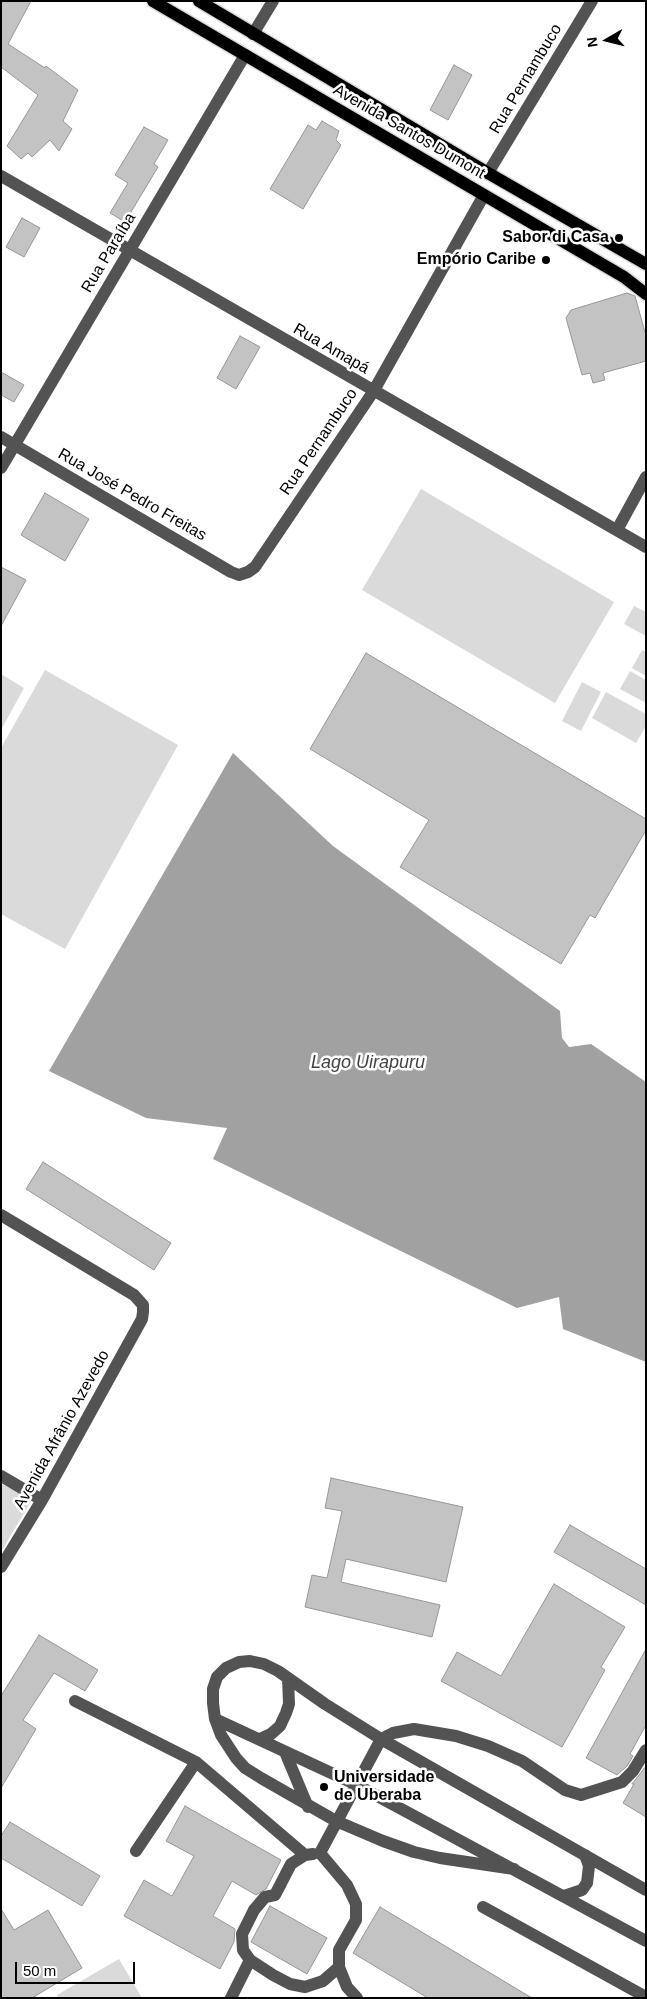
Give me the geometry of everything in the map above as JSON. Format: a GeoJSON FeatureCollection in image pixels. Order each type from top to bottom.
{"type":"FeatureCollection","features":[{"type":"Feature","properties":{"kind":"main road","name":"Avenida Santos Dumont"},"geometry":{"type":"LineString","coordinates":[[153,1],[624,277],[646,294]]}},
{"type":"Feature","properties":{"kind":"main road","name":"Avenida Santos Dumont"},"geometry":{"type":"LineString","coordinates":[[199,1],[488,173],[646,264]]}},
{"type":"Feature","properties":{"kind":"street"},"geometry":{"type":"LineString","coordinates":[[254,34],[273,1]]}},
{"type":"Feature","properties":{"kind":"street","name":"Rua Pernambuco"},"geometry":{"type":"LineString","coordinates":[[488,173],[592,1]]}},
{"type":"Feature","properties":{"kind":"street","name":"Rua Paraíba"},"geometry":{"type":"LineString","coordinates":[[1,468],[245,55]]}},
{"type":"Feature","properties":{"kind":"street","name":"Rua Amapá"},"geometry":{"type":"LineString","coordinates":[[1,176],[373,392],[646,547]]}},
{"type":"Feature","properties":{"kind":"street","name":"Rua Pernambuco"},"geometry":{"type":"LineString","coordinates":[[248,572],[255,567],[373,392],[484,195]]}},
{"type":"Feature","properties":{"kind":"street","name":"Rua José Pedro Freitas"},"geometry":{"type":"LineString","coordinates":[[1,437],[231,572],[239,575],[248,572]]}},
{"type":"Feature","properties":{"kind":"street"},"geometry":{"type":"LineString","coordinates":[[617,530],[646,476]]}},
{"type":"Feature","properties":{"kind":"street","name":"Avenida Afrânio Azevedo"},"geometry":{"type":"LineString","coordinates":[[1,1215],[134,1295],[142,1305],[142,1319],[42,1500],[1,1567]]}},
{"type":"Feature","properties":{"kind":"street"},"geometry":{"type":"LineString","coordinates":[[1,1476],[42,1500]]}},
{"type":"Feature","properties":{"kind":"street"},"geometry":{"type":"LineString","coordinates":[[514,1869],[414,1852],[383,1841],[308,1807],[245,1768],[228,1747],[215,1719],[212,1689],[217,1677],[226,1668],[239,1662],[250,1661],[264,1664],[381,1739],[646,1890]]}},
{"type":"Feature","properties":{"kind":"street"},"geometry":{"type":"LineString","coordinates":[[260,1739],[271,1734],[280,1726],[286,1714],[289,1704],[288,1678]]}},
{"type":"Feature","properties":{"kind":"street"},"geometry":{"type":"LineString","coordinates":[[75,1701],[196,1762],[305,1855]]}},
{"type":"Feature","properties":{"kind":"street"},"geometry":{"type":"LineString","coordinates":[[215,1719],[355,1784],[646,1941]]}},
{"type":"Feature","properties":{"kind":"street"},"geometry":{"type":"LineString","coordinates":[[320,1853],[355,1784],[381,1739],[393,1733],[414,1729],[456,1736],[488,1746],[522,1761],[565,1790],[581,1795],[622,1782],[633,1771],[646,1750]]}},
{"type":"Feature","properties":{"kind":"street"},"geometry":{"type":"LineString","coordinates":[[285,1752],[308,1807]]}},
{"type":"Feature","properties":{"kind":"street"},"geometry":{"type":"LineString","coordinates":[[136,1851],[196,1762]]}},
{"type":"Feature","properties":{"kind":"street"},"geometry":{"type":"LineString","coordinates":[[320,1853],[305,1855],[291,1864],[275,1895],[265,1897],[254,1910],[242,1934],[243,1950],[250,1960],[290,1984],[305,1987],[323,1981],[339,1967]]}},
{"type":"Feature","properties":{"kind":"street"},"geometry":{"type":"LineString","coordinates":[[320,1853],[348,1885],[356,1904],[356,1920],[339,1950],[339,1967],[347,1987],[357,1998]]}},
{"type":"Feature","properties":{"kind":"street"},"geometry":{"type":"LineString","coordinates":[[564,1896],[582,1890],[587,1883],[589,1866],[585,1855]]}},
{"type":"Feature","properties":{"kind":"street"},"geometry":{"type":"LineString","coordinates":[[483,1907],[646,1997]]}},
{"type":"Feature","properties":{"kind":"street"},"geometry":{"type":"LineString","coordinates":[[230,1998],[250,1960]]}},
{"type":"Feature","properties":{"kind":"shaded area"},"geometry":{"type":"Polygon","coordinates":[[[421,489],[614,602],[555,703],[362,590],[421,489]]]}},
{"type":"Feature","properties":{"kind":"shaded area"},"geometry":{"type":"Polygon","coordinates":[[[634,606],[646,612],[646,636],[624,624],[634,606]]]}},
{"type":"Feature","properties":{"kind":"shaded area"},"geometry":{"type":"Polygon","coordinates":[[[642,650],[646,652],[646,676],[632,668],[642,650]]]}},
{"type":"Feature","properties":{"kind":"shaded area"},"geometry":{"type":"Polygon","coordinates":[[[45,670],[178,745],[65,949],[1,914],[1,748],[45,670]]]}},
{"type":"Feature","properties":{"kind":"shaded area"},"geometry":{"type":"Polygon","coordinates":[[[630,671],[646,680],[646,703],[620,689],[630,671]]]}},
{"type":"Feature","properties":{"kind":"shaded area"},"geometry":{"type":"Polygon","coordinates":[[[1,674],[24,688],[1,730],[1,674]]]}},
{"type":"Feature","properties":{"kind":"shaded area"},"geometry":{"type":"Polygon","coordinates":[[[582,682],[601,692],[581,731],[562,721],[582,682]]]}},
{"type":"Feature","properties":{"kind":"shaded area"},"geometry":{"type":"Polygon","coordinates":[[[606,692],[646,714],[646,726],[636,743],[592,718],[606,692]]]}},
{"type":"Feature","properties":{"kind":"shaded area"},"geometry":{"type":"Polygon","coordinates":[[[1,1484],[33,1498],[1,1552],[1,1484]]]}},
{"type":"Feature","properties":{"kind":"shaded area"},"geometry":{"type":"Polygon","coordinates":[[[119,1959],[142,1998],[58,1998],[57,1995],[119,1959]]]}},
{"type":"Feature","properties":{"kind":"water","name":"Lago Uirapuru"},"geometry":{"type":"Polygon","coordinates":[[[233,753],[333,846],[560,1011],[562,1038],[569,1047],[591,1044],[646,1082],[646,1362],[563,1329],[559,1297],[517,1308],[213,1159],[227,1128],[146,1118],[49,1071],[233,753]]]}},
{"type":"Feature","properties":{"kind":"building"},"geometry":{"type":"Polygon","coordinates":[[[1,1],[31,1],[8,44],[45,68],[46,66],[78,90],[63,121],[72,129],[59,151],[50,140],[32,157],[28,153],[21,159],[7,146],[38,95],[1,67],[1,1]]]}},
{"type":"Feature","properties":{"kind":"building"},"geometry":{"type":"Polygon","coordinates":[[[454,65],[472,75],[448,120],[430,110],[454,65]]]}},
{"type":"Feature","properties":{"kind":"building"},"geometry":{"type":"Polygon","coordinates":[[[322,121],[339,131],[336,140],[341,145],[303,209],[270,189],[308,125],[316,130],[322,121]]]}},
{"type":"Feature","properties":{"kind":"building"},"geometry":{"type":"Polygon","coordinates":[[[144,127],[168,140],[154,164],[158,167],[125,222],[110,213],[128,183],[115,175],[144,127]]]}},
{"type":"Feature","properties":{"kind":"building"},"geometry":{"type":"Polygon","coordinates":[[[22,218],[40,228],[24,257],[6,247],[22,218]]]}},
{"type":"Feature","properties":{"kind":"building"},"geometry":{"type":"Polygon","coordinates":[[[627,293],[635,296],[646,336],[646,361],[603,373],[605,380],[593,383],[590,373],[582,375],[566,318],[571,310],[627,293]]]}},
{"type":"Feature","properties":{"kind":"building"},"geometry":{"type":"Polygon","coordinates":[[[240,336],[260,347],[236,389],[217,378],[240,336]]]}},
{"type":"Feature","properties":{"kind":"building"},"geometry":{"type":"Polygon","coordinates":[[[1,372],[24,385],[14,402],[1,395],[1,372]]]}},
{"type":"Feature","properties":{"kind":"building"},"geometry":{"type":"Polygon","coordinates":[[[45,493],[89,519],[65,561],[21,535],[45,493]]]}},
{"type":"Feature","properties":{"kind":"building"},"geometry":{"type":"Polygon","coordinates":[[[1,567],[26,580],[1,626],[1,567]]]}},
{"type":"Feature","properties":{"kind":"building"},"geometry":{"type":"Polygon","coordinates":[[[366,653],[646,819],[646,830],[595,918],[590,915],[561,964],[400,867],[429,820],[310,749],[366,653]]]}},
{"type":"Feature","properties":{"kind":"building"},"geometry":{"type":"Polygon","coordinates":[[[43,1162],[171,1243],[154,1270],[26,1189],[43,1162]]]}},
{"type":"Feature","properties":{"kind":"building"},"geometry":{"type":"Polygon","coordinates":[[[331,1478],[463,1507],[446,1582],[346,1559],[341,1582],[440,1605],[432,1637],[305,1607],[312,1575],[327,1578],[342,1511],[325,1508],[331,1478]]]}},
{"type":"Feature","properties":{"kind":"building"},"geometry":{"type":"Polygon","coordinates":[[[570,1525],[646,1569],[646,1605],[554,1552],[570,1525]]]}},
{"type":"Feature","properties":{"kind":"building"},"geometry":{"type":"Polygon","coordinates":[[[554,1584],[625,1627],[601,1667],[605,1670],[562,1747],[441,1681],[457,1652],[501,1676],[554,1584]]]}},
{"type":"Feature","properties":{"kind":"building"},"geometry":{"type":"Polygon","coordinates":[[[39,1635],[98,1670],[85,1691],[54,1673],[23,1720],[36,1729],[1,1788],[1,1696],[39,1635]]]}},
{"type":"Feature","properties":{"kind":"building"},"geometry":{"type":"Polygon","coordinates":[[[646,1649],[646,1725],[630,1754],[633,1756],[627,1766],[617,1775],[586,1758],[646,1649]]]}},
{"type":"Feature","properties":{"kind":"building"},"geometry":{"type":"Polygon","coordinates":[[[646,1766],[646,1817],[623,1803],[634,1784],[632,1784],[646,1766]]]}},
{"type":"Feature","properties":{"kind":"building"},"geometry":{"type":"Polygon","coordinates":[[[185,1806],[281,1860],[266,1889],[256,1895],[232,1881],[213,1916],[235,1929],[234,1942],[220,1969],[124,1916],[144,1880],[172,1896],[194,1856],[166,1841],[185,1806]]]}},
{"type":"Feature","properties":{"kind":"building"},"geometry":{"type":"Polygon","coordinates":[[[10,1822],[100,1876],[82,1906],[1,1858],[1,1836],[10,1822]]]}},
{"type":"Feature","properties":{"kind":"building"},"geometry":{"type":"Polygon","coordinates":[[[270,1906],[327,1938],[307,1974],[251,1942],[270,1906]]]}},
{"type":"Feature","properties":{"kind":"building"},"geometry":{"type":"Polygon","coordinates":[[[380,1907],[532,1998],[428,1998],[353,1953],[380,1907]]]}},
{"type":"Feature","properties":{"kind":"building"},"geometry":{"type":"Polygon","coordinates":[[[1,1909],[14,1930],[48,1910],[82,1968],[32,1998],[1,1998],[1,1909]]]}},
{"type":"Feature","properties":{"kind":"place","name":"Sabor di Casa"},"geometry":{"type":"Point","coordinates":[619,238]}},
{"type":"Feature","properties":{"kind":"place","name":"Empório Caribe"},"geometry":{"type":"Point","coordinates":[546,260]}},
{"type":"Feature","properties":{"kind":"place","name":"Universidade de Uberaba"},"geometry":{"type":"Point","coordinates":[324,1787]}}]}
